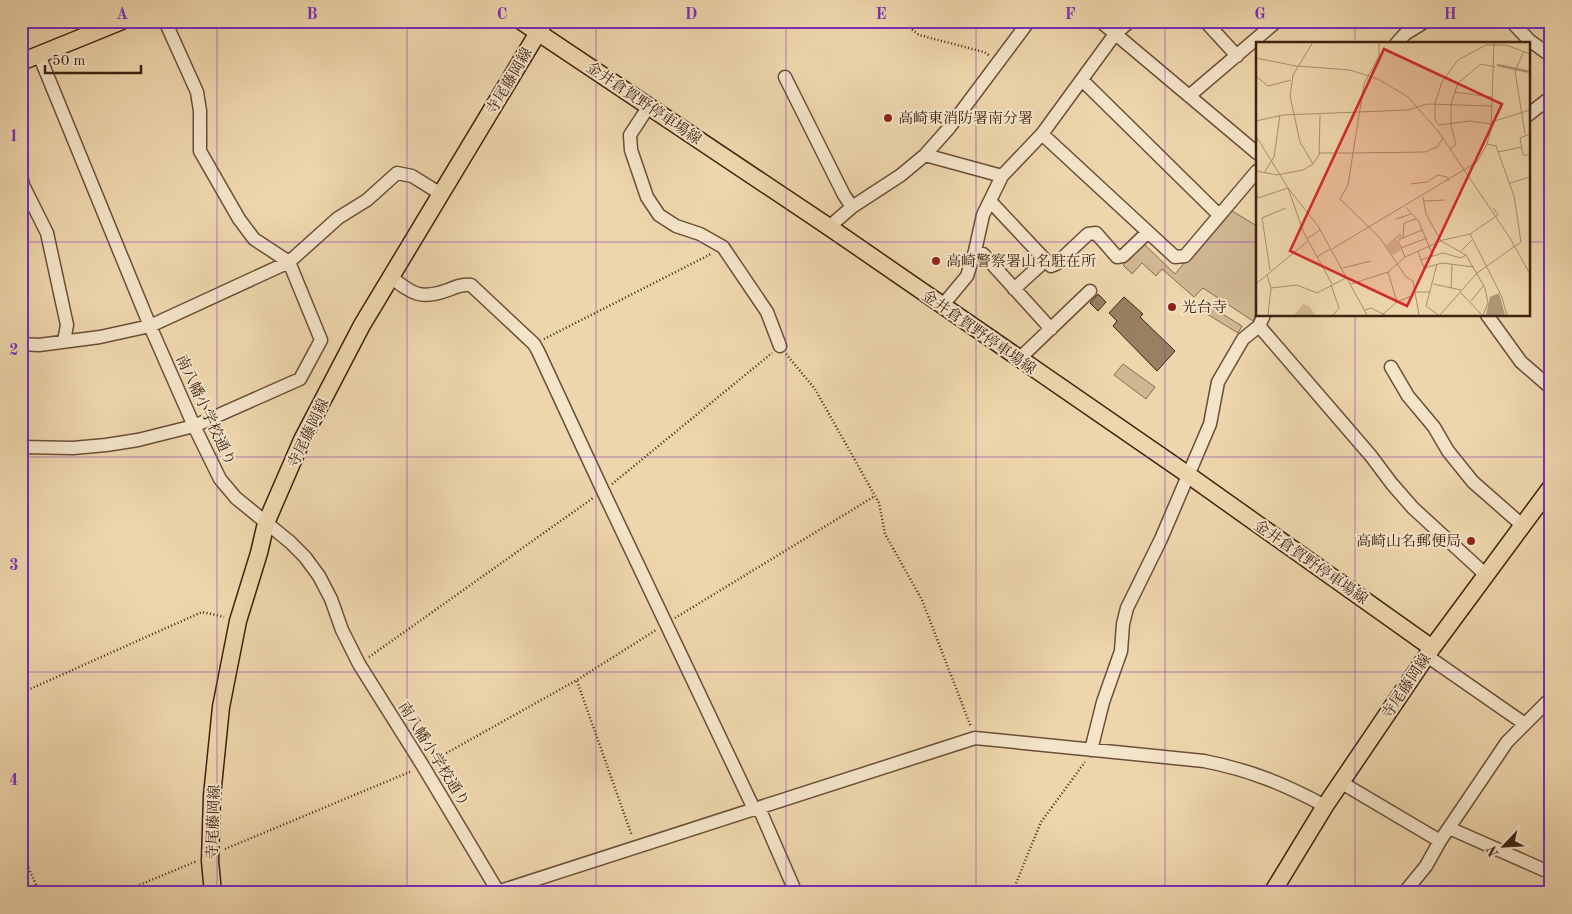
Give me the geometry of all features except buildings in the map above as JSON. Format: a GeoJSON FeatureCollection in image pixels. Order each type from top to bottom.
{"type":"FeatureCollection","features":[{"type":"Feature","properties":{"kind":"main road"},"geometry":{"type":"LineString","coordinates":[[21,62],[122,21]]}},
{"type":"Feature","properties":{"kind":"main road","name":"金井倉賀野停車場線"},"geometry":{"type":"LineString","coordinates":[[521,21],[542,26],[649,106],[1187,474],[1429,652]]}},
{"type":"Feature","properties":{"kind":"main road","name":"寺尾藤岡線"},"geometry":{"type":"LineString","coordinates":[[213,893],[211,855],[212,796],[221,707],[238,621],[259,553],[266,523],[302,440],[362,325],[542,26]]}},
{"type":"Feature","properties":{"kind":"main road","name":"寺尾藤岡線"},"geometry":{"type":"LineString","coordinates":[[1272,893],[1325,806],[1429,652],[1551,486]]}},
{"type":"Feature","properties":{"kind":"street"},"geometry":{"type":"LineString","coordinates":[[21,448],[73,448],[106,445],[138,440],[194,426],[300,379],[321,340],[289,262],[254,239],[239,219],[200,151],[200,110],[197,92],[165,21]]}},
{"type":"Feature","properties":{"kind":"street"},"geometry":{"type":"LineString","coordinates":[[830,228],[852,207],[900,175],[925,154],[950,128],[1029,21]]}},
{"type":"Feature","properties":{"kind":"street"},"geometry":{"type":"LineString","coordinates":[[1100,21],[1256,152]]}},
{"type":"Feature","properties":{"kind":"street"},"geometry":{"type":"LineString","coordinates":[[942,306],[967,276],[983,215],[1002,176],[1042,134],[1115,34],[1130,21]]}},
{"type":"Feature","properties":{"kind":"street"},"geometry":{"type":"LineString","coordinates":[[1204,21],[1236,56]]}},
{"type":"Feature","properties":{"kind":"street"},"geometry":{"type":"LineString","coordinates":[[1189,96],[1277,21]]}},
{"type":"Feature","properties":{"kind":"street"},"geometry":{"type":"LineString","coordinates":[[1398,42],[1405,34],[1426,21]]}},
{"type":"Feature","properties":{"kind":"street"},"geometry":{"type":"LineString","coordinates":[[1511,21],[1529,40],[1551,56]]}},
{"type":"Feature","properties":{"kind":"street","name":"南八幡小学校通り"},"geometry":{"type":"LineString","coordinates":[[38,55],[150,326],[194,426],[220,479],[236,498],[295,547],[319,576],[331,598],[342,630],[359,664],[423,766],[497,892]]}},
{"type":"Feature","properties":{"kind":"street"},"geometry":{"type":"LineString","coordinates":[[785,77],[844,196],[852,207]]}},
{"type":"Feature","properties":{"kind":"street"},"geometry":{"type":"LineString","coordinates":[[1082,80],[1219,215]]}},
{"type":"Feature","properties":{"kind":"street"},"geometry":{"type":"LineString","coordinates":[[1530,113],[1551,97]]}},
{"type":"Feature","properties":{"kind":"street"},"geometry":{"type":"LineString","coordinates":[[649,106],[630,135],[631,150],[647,197],[660,215],[676,226],[700,234],[723,247],[768,312],[780,346]]}},
{"type":"Feature","properties":{"kind":"street"},"geometry":{"type":"LineString","coordinates":[[1042,134],[1175,257],[1185,256],[1256,172]]}},
{"type":"Feature","properties":{"kind":"street"},"geometry":{"type":"LineString","coordinates":[[925,154],[1002,176]]}},
{"type":"Feature","properties":{"kind":"street"},"geometry":{"type":"LineString","coordinates":[[21,344],[39,345],[100,338],[150,326],[289,262],[338,218],[367,200],[397,173],[412,176],[441,194]]}},
{"type":"Feature","properties":{"kind":"street"},"geometry":{"type":"LineString","coordinates":[[21,175],[23,185],[47,233],[67,325],[64,341]]}},
{"type":"Feature","properties":{"kind":"street"},"geometry":{"type":"LineString","coordinates":[[990,201],[1051,266],[1056,264],[1088,234],[1096,233],[1117,257],[1123,256],[1148,232]]}},
{"type":"Feature","properties":{"kind":"street"},"geometry":{"type":"LineString","coordinates":[[975,251],[983,254],[1051,329]]}},
{"type":"Feature","properties":{"kind":"street"},"geometry":{"type":"LineString","coordinates":[[1014,289],[1046,260]]}},
{"type":"Feature","properties":{"kind":"street"},"geometry":{"type":"LineString","coordinates":[[391,277],[407,290],[430,296],[464,284],[471,285],[534,344],[796,893]]}},
{"type":"Feature","properties":{"kind":"street"},"geometry":{"type":"LineString","coordinates":[[1018,359],[1090,292]]}},
{"type":"Feature","properties":{"kind":"street"},"geometry":{"type":"LineString","coordinates":[[1488,316],[1521,362],[1551,388]]}},
{"type":"Feature","properties":{"kind":"street"},"geometry":{"type":"LineString","coordinates":[[1091,750],[1103,702],[1121,651],[1123,624],[1127,608],[1161,539],[1187,474],[1210,424],[1218,382],[1243,339],[1261,320],[1413,508],[1486,575]]}},
{"type":"Feature","properties":{"kind":"street"},"geometry":{"type":"LineString","coordinates":[[1391,367],[1408,396],[1434,427],[1448,451],[1473,482],[1522,525]]}},
{"type":"Feature","properties":{"kind":"street"},"geometry":{"type":"LineString","coordinates":[[1429,652],[1525,724]]}},
{"type":"Feature","properties":{"kind":"street"},"geometry":{"type":"LineString","coordinates":[[1404,893],[1426,866],[1440,841],[1508,742],[1551,698]]}},
{"type":"Feature","properties":{"kind":"street"},"geometry":{"type":"LineString","coordinates":[[497,892],[975,738],[1204,761],[1235,767],[1295,790],[1325,806]]}},
{"type":"Feature","properties":{"kind":"street"},"geometry":{"type":"LineString","coordinates":[[1342,783],[1440,841]]}},
{"type":"Feature","properties":{"kind":"street"},"geometry":{"type":"LineString","coordinates":[[1449,828],[1551,873]]}},
{"type":"Feature","properties":{"kind":"path"},"geometry":{"type":"LineString","coordinates":[[901,21],[919,35],[984,52],[1000,60]]}},
{"type":"Feature","properties":{"kind":"path"},"geometry":{"type":"LineString","coordinates":[[534,344],[723,247]]}},
{"type":"Feature","properties":{"kind":"path"},"geometry":{"type":"LineString","coordinates":[[359,664],[603,491],[780,346],[815,389],[879,502],[885,534],[922,600],[975,738]]}},
{"type":"Feature","properties":{"kind":"path"},"geometry":{"type":"LineString","coordinates":[[120,893],[423,766],[577,680],[666,623],[875,496]]}},
{"type":"Feature","properties":{"kind":"path"},"geometry":{"type":"LineString","coordinates":[[21,693],[202,612],[238,621]]}},
{"type":"Feature","properties":{"kind":"path"},"geometry":{"type":"LineString","coordinates":[[577,680],[636,847]]}},
{"type":"Feature","properties":{"kind":"path"},"geometry":{"type":"LineString","coordinates":[[1012,893],[1047,811],[1080,770],[1091,750]]}},
{"type":"Feature","properties":{"kind":"path"},"geometry":{"type":"LineString","coordinates":[[21,852],[40,893]]}},
{"type":"Feature","properties":{"kind":"shaded area"},"geometry":{"type":"Polygon","coordinates":[[[1229,209],[1256,225],[1256,314],[1253,321],[1203,288],[1194,297],[1162,269],[1156,276],[1142,263],[1132,274],[1123,265],[1144,244],[1175,274],[1229,209]]]}},
{"type":"Feature","properties":{"kind":"shaded area"},"geometry":{"type":"Polygon","coordinates":[[[1211,307],[1242,326],[1238,333],[1207,314],[1211,307]]]}},
{"type":"Feature","properties":{"kind":"shaded area"},"geometry":{"type":"Polygon","coordinates":[[[1123,364],[1155,387],[1146,399],[1114,375],[1123,364]]]}},
{"type":"Feature","properties":{"kind":"place","name":"高崎東消防署南分署"},"geometry":{"type":"Point","coordinates":[888,118]}},
{"type":"Feature","properties":{"kind":"place","name":"高崎警察署山名駐在所"},"geometry":{"type":"Point","coordinates":[936,261]}},
{"type":"Feature","properties":{"kind":"place","name":"光台寺"},"geometry":{"type":"Point","coordinates":[1172,307]}},
{"type":"Feature","properties":{"kind":"place","name":"高崎山名郵便局"},"geometry":{"type":"Point","coordinates":[1471,541]}}]}
